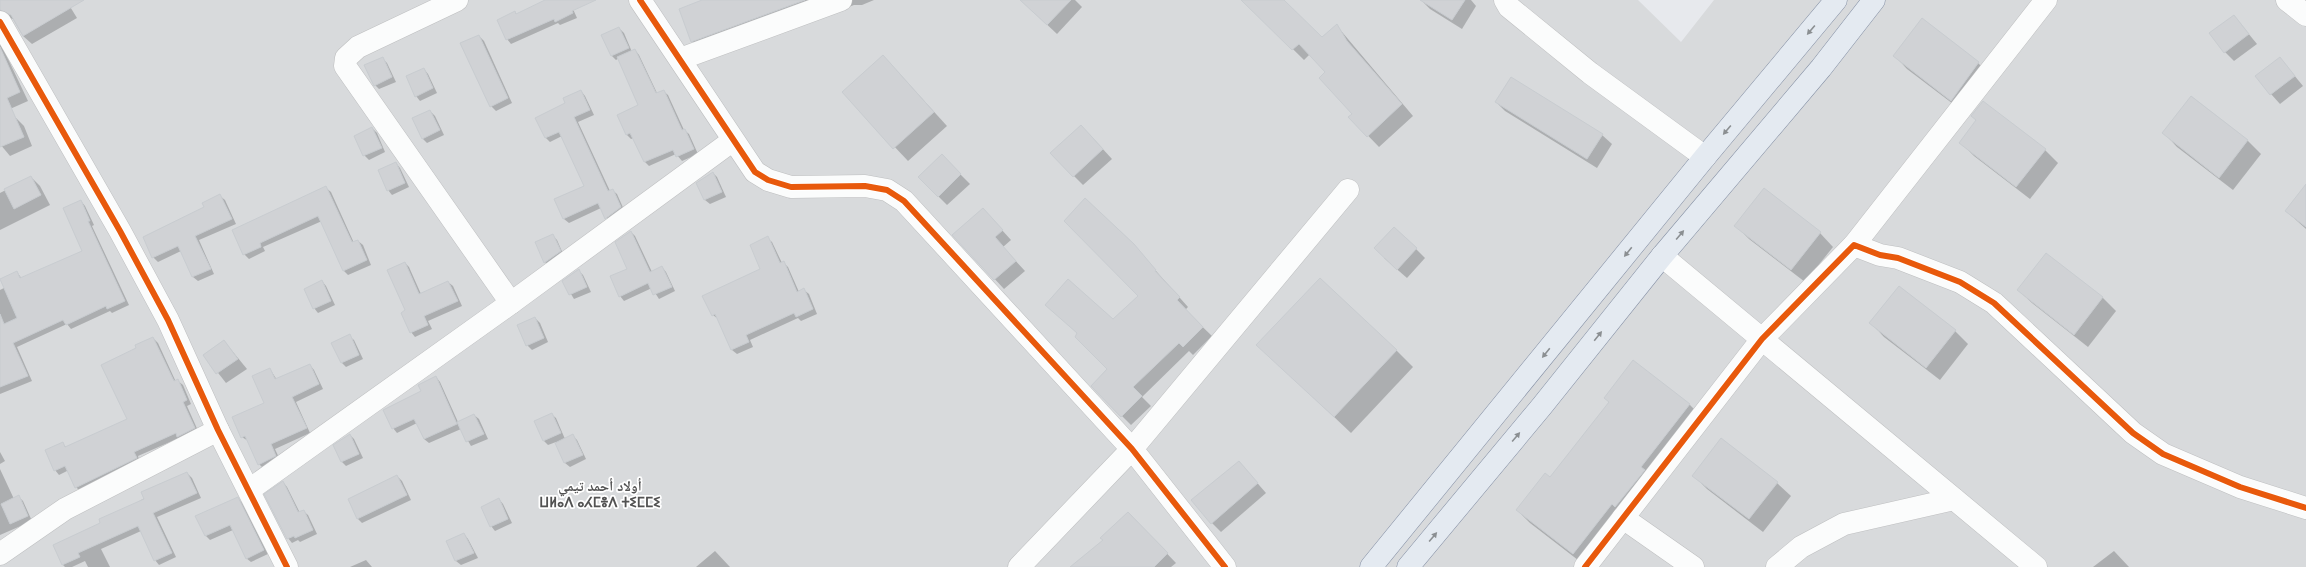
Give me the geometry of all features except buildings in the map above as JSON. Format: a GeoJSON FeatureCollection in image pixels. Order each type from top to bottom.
{"type":"FeatureCollection","features":[{"type":"Feature","properties":{"kind":"main road"},"geometry":{"type":"LineString","coordinates":[[1371,567],[1705,157],[1836,0]]}},
{"type":"Feature","properties":{"kind":"main road"},"geometry":{"type":"LineString","coordinates":[[1408,567],[1542,406],[1662,256],[1821,68],[1874,0]]}},
{"type":"Feature","properties":{"kind":"street"},"geometry":{"type":"LineString","coordinates":[[457,0],[358,47],[346,58],[345,66],[511,303]]}},
{"type":"Feature","properties":{"kind":"street"},"geometry":{"type":"LineString","coordinates":[[640,0],[754,172],[768,180],[791,187],[865,186],[887,190],[904,201],[1132,449],[1225,567]]}},
{"type":"Feature","properties":{"kind":"street"},"geometry":{"type":"LineString","coordinates":[[680,59],[841,0]]}},
{"type":"Feature","properties":{"kind":"street"},"geometry":{"type":"LineString","coordinates":[[1505,0],[1509,7],[1590,73],[1705,157]]}},
{"type":"Feature","properties":{"kind":"street"},"geometry":{"type":"LineString","coordinates":[[1585,567],[1762,339],[1854,244],[2046,0]]}},
{"type":"Feature","properties":{"kind":"street"},"geometry":{"type":"LineString","coordinates":[[2287,0],[2306,15]]}},
{"type":"Feature","properties":{"kind":"street"},"geometry":{"type":"LineString","coordinates":[[0,22],[120,231],[168,320],[218,430],[287,567]]}},
{"type":"Feature","properties":{"kind":"street"},"geometry":{"type":"LineString","coordinates":[[249,490],[511,303],[732,140]]}},
{"type":"Feature","properties":{"kind":"street"},"geometry":{"type":"LineString","coordinates":[[1019,567],[1132,449],[1348,190]]}},
{"type":"Feature","properties":{"kind":"street"},"geometry":{"type":"LineString","coordinates":[[1854,244],[1880,255],[1898,258],[1960,282],[1994,303],[2133,432],[2163,454],[2240,487],[2306,508]]}},
{"type":"Feature","properties":{"kind":"street"},"geometry":{"type":"LineString","coordinates":[[1662,256],[2036,567]]}},
{"type":"Feature","properties":{"kind":"street"},"geometry":{"type":"LineString","coordinates":[[0,554],[65,509],[218,430]]}},
{"type":"Feature","properties":{"kind":"street"},"geometry":{"type":"LineString","coordinates":[[1777,567],[1802,547],[1844,524],[1954,499]]}},
{"type":"Feature","properties":{"kind":"street"},"geometry":{"type":"LineString","coordinates":[[1623,518],[1694,567]]}},
{"type":"Feature","properties":{"kind":"shaded area"},"geometry":{"type":"Polygon","coordinates":[[[0,0],[1638,0],[1681,42],[1714,0],[2306,0],[2306,567],[0,567],[0,0]]]}},
{"type":"Feature","properties":{"kind":"cycle path"},"geometry":{"type":"LineString","coordinates":[[640,0],[755,172],[768,180],[791,187],[865,186],[887,190],[904,201],[1132,449],[1225,567]]}},
{"type":"Feature","properties":{"kind":"cycle path"},"geometry":{"type":"LineString","coordinates":[[0,22],[120,231],[168,320],[218,430],[287,567]]}},
{"type":"Feature","properties":{"kind":"cycle path"},"geometry":{"type":"LineString","coordinates":[[1585,567],[1762,339],[1854,245],[1880,255],[1898,258],[1960,282],[1994,303],[2133,433],[2163,454],[2240,487],[2306,508]]}},
{"type":"Feature","properties":{"kind":"district","name":"أولاد أحمد تيمي ⵡⵍⴰⴷ ⴰⵃⵎⴻⴷ ⵜⵉⵎⵎⵉ"},"geometry":{"type":"Point","coordinates":[600,494]}}]}
